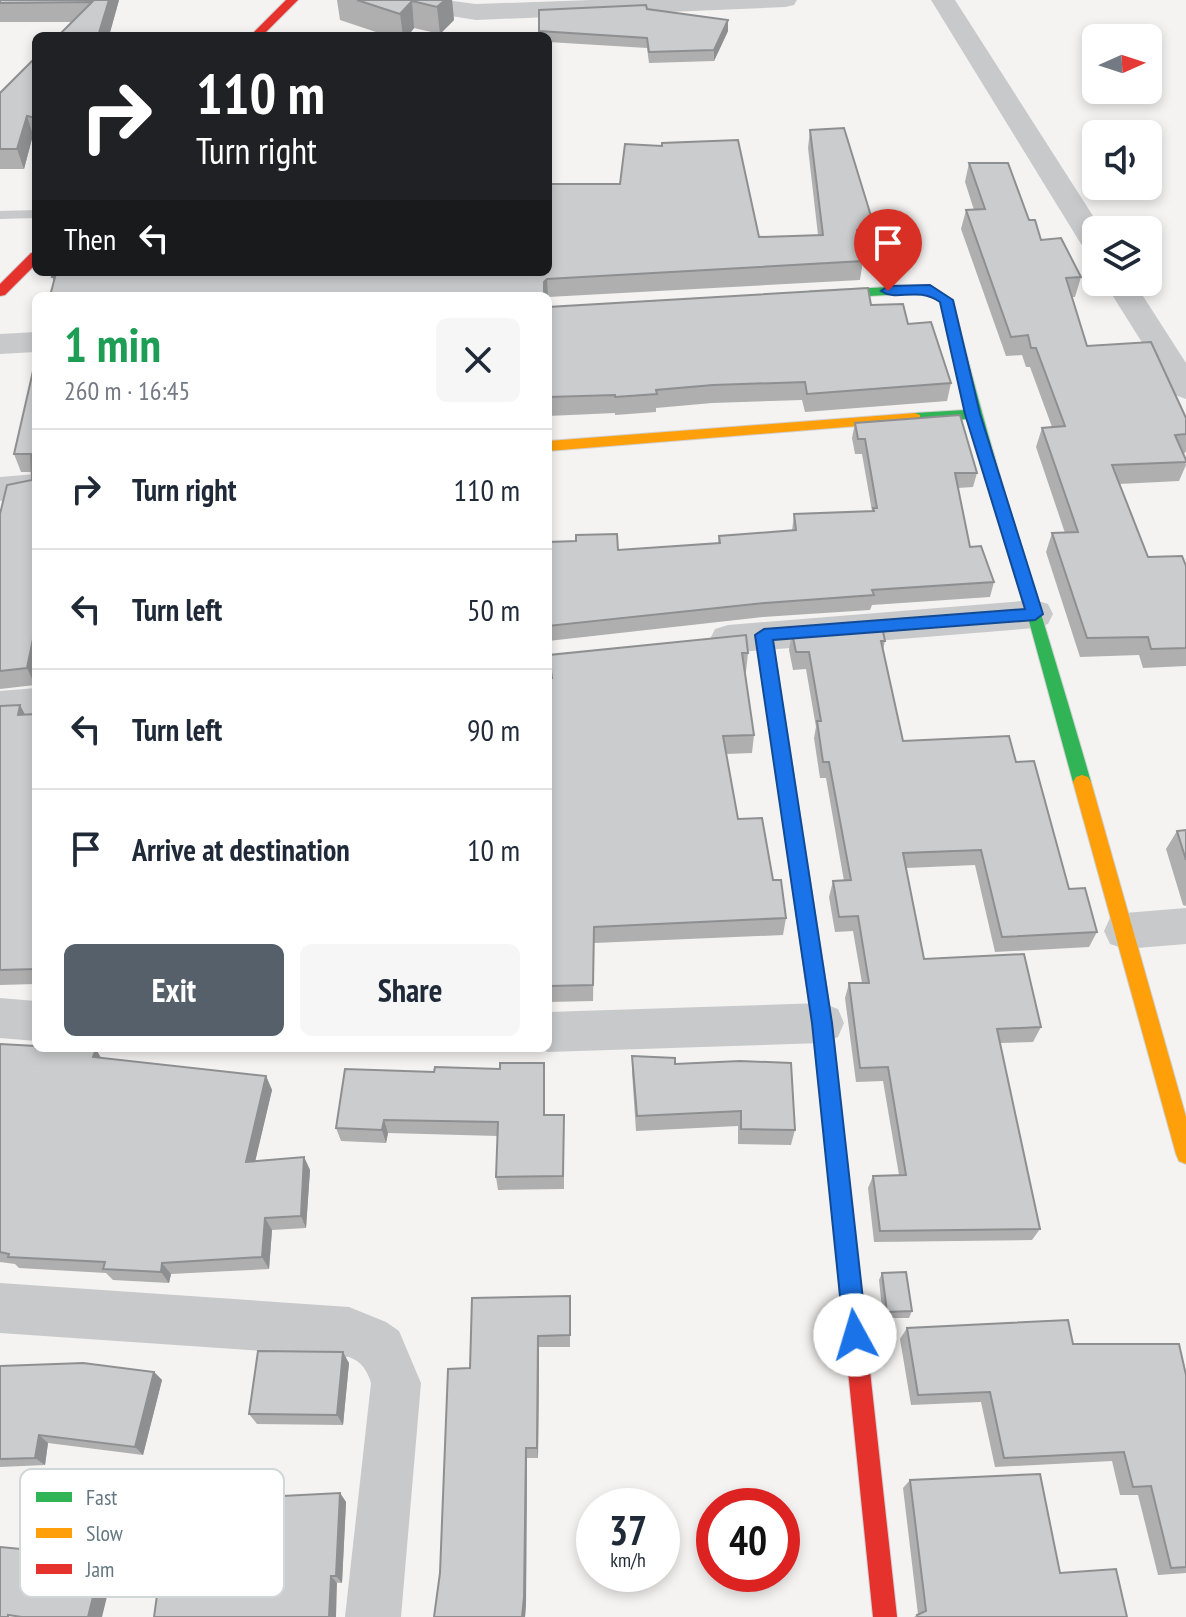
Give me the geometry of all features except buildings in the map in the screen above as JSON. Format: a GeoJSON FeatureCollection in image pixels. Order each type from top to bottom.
{"type":"FeatureCollection","features":[{"type":"Feature","properties":{"kind":"street"},"geometry":{"type":"LineString","coordinates":[[260,32],[292,0]]}},
{"type":"Feature","properties":{"kind":"street"},"geometry":{"type":"LineString","coordinates":[[394,0],[476,12],[785,0]]}},
{"type":"Feature","properties":{"kind":"street"},"geometry":{"type":"LineString","coordinates":[[943,0],[1082,222]]}},
{"type":"Feature","properties":{"kind":"street"},"geometry":{"type":"LineString","coordinates":[[0,292],[32,260]]}},
{"type":"Feature","properties":{"kind":"street"},"geometry":{"type":"LineString","coordinates":[[795,296],[919,289],[940,293],[946,300],[973,414],[1035,614],[1186,1154]]}},
{"type":"Feature","properties":{"kind":"street"},"geometry":{"type":"LineString","coordinates":[[1128,296],[1186,388]]}},
{"type":"Feature","properties":{"kind":"street"},"geometry":{"type":"LineString","coordinates":[[0,344],[32,342]]}},
{"type":"Feature","properties":{"kind":"street"},"geometry":{"type":"LineString","coordinates":[[552,446],[973,414]]}},
{"type":"Feature","properties":{"kind":"street"},"geometry":{"type":"LineString","coordinates":[[0,489],[32,486]]}},
{"type":"Feature","properties":{"kind":"street"},"geometry":{"type":"LineString","coordinates":[[687,643],[1035,614]]}},
{"type":"Feature","properties":{"kind":"street"},"geometry":{"type":"LineString","coordinates":[[764,635],[822,1023],[885,1617]]}},
{"type":"Feature","properties":{"kind":"street"},"geometry":{"type":"LineString","coordinates":[[0,706],[32,703]]}},
{"type":"Feature","properties":{"kind":"street"},"geometry":{"type":"LineString","coordinates":[[1125,931],[1186,926]]}},
{"type":"Feature","properties":{"kind":"street"},"geometry":{"type":"LineString","coordinates":[[0,1018],[32,1021]]}},
{"type":"Feature","properties":{"kind":"street"},"geometry":{"type":"LineString","coordinates":[[552,1032],[822,1023]]}},
{"type":"Feature","properties":{"kind":"street"},"geometry":{"type":"LineString","coordinates":[[0,1308],[349,1332],[372,1339],[389,1357],[396,1383],[373,1617]]}},
{"type":"Feature","properties":{"kind":"lane"},"geometry":{"type":"LineString","coordinates":[[0,215],[32,214]]}},
{"type":"Feature","properties":{"kind":"traffic: fast"},"geometry":{"type":"LineString","coordinates":[[810,295],[930,289],[946,300],[973,414],[915,418]]}},
{"type":"Feature","properties":{"kind":"traffic: fast"},"geometry":{"type":"LineString","coordinates":[[973,414],[1035,614],[1082,782]]}},
{"type":"Feature","properties":{"kind":"traffic: fast"},"geometry":{"type":"LineString","coordinates":[[764,635],[822,1023],[834,1134]]}},
{"type":"Feature","properties":{"kind":"traffic: slow"},"geometry":{"type":"LineString","coordinates":[[552,446],[915,418]]}},
{"type":"Feature","properties":{"kind":"traffic: slow"},"geometry":{"type":"LineString","coordinates":[[1082,782],[1186,1154]]}},
{"type":"Feature","properties":{"kind":"traffic: jam"},"geometry":{"type":"LineString","coordinates":[[260,32],[292,0]]}},
{"type":"Feature","properties":{"kind":"traffic: jam"},"geometry":{"type":"LineString","coordinates":[[0,292],[32,260]]}},
{"type":"Feature","properties":{"kind":"traffic: jam"},"geometry":{"type":"LineString","coordinates":[[834,1134],[885,1617]]}},
{"type":"Feature","properties":{"kind":"route"},"geometry":{"type":"LineString","coordinates":[[855,1335],[822,1023],[764,635],[1035,614],[973,414],[946,300],[930,289],[888,291]]}}]}
